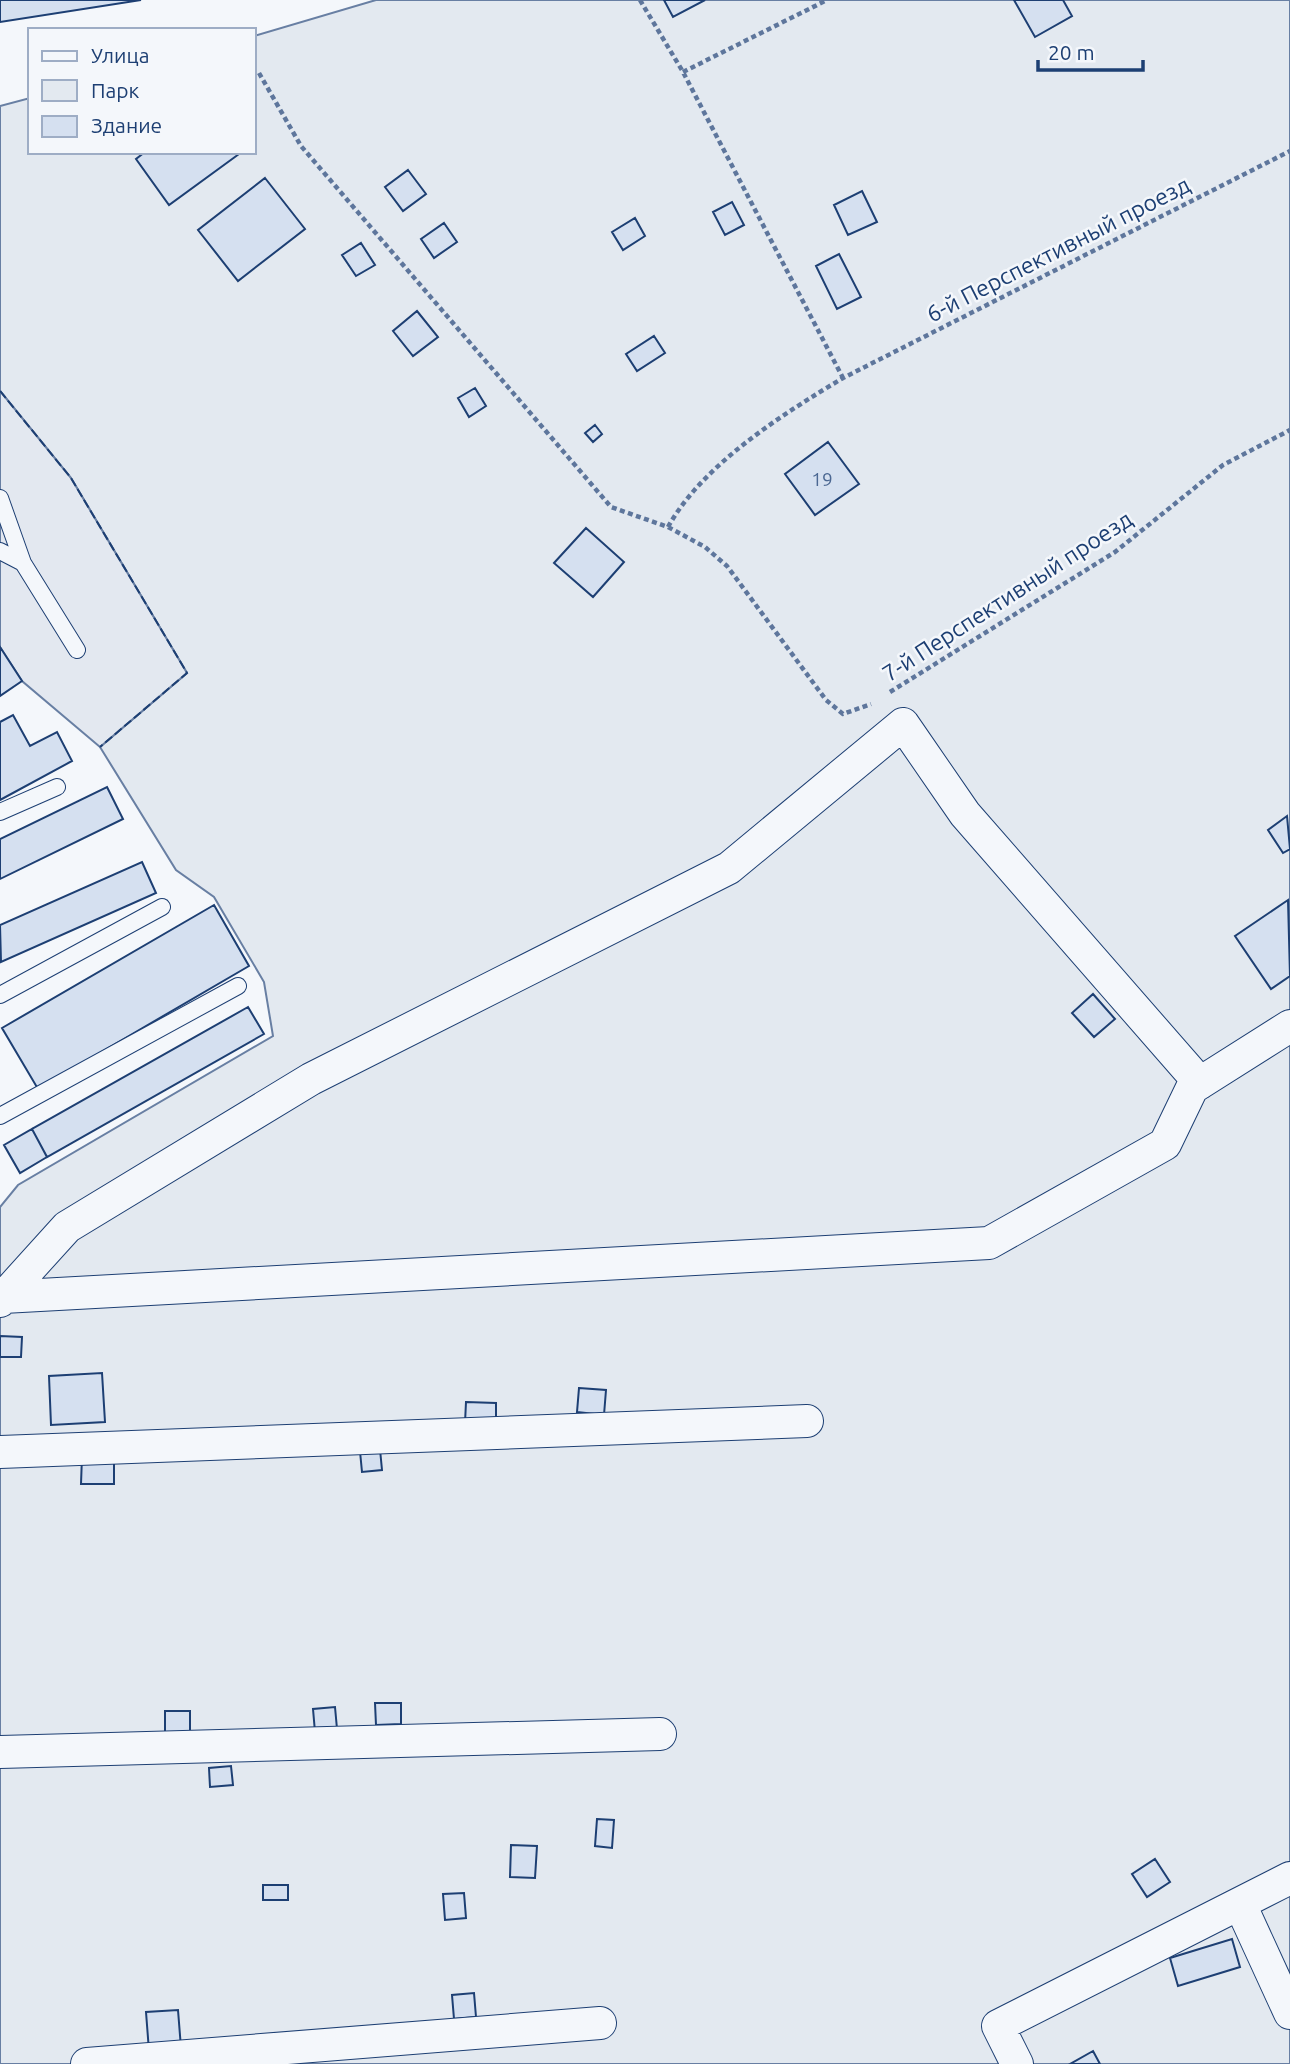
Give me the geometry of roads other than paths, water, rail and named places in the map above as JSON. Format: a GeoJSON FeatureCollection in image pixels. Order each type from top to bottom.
{"type":"FeatureCollection","features":[{"type":"Feature","properties":{"kind":"street"},"geometry":{"type":"LineString","coordinates":[[1,1299],[67,1227],[311,1079],[729,868],[904,724],[965,814],[1200,1083]]}},
{"type":"Feature","properties":{"kind":"street"},"geometry":{"type":"LineString","coordinates":[[1,1299],[989,1243],[1165,1144],[1192,1088],[1290,1026]]}},
{"type":"Feature","properties":{"kind":"street"},"geometry":{"type":"LineString","coordinates":[[0,1452],[807,1421]]}},
{"type":"Feature","properties":{"kind":"street"},"geometry":{"type":"LineString","coordinates":[[0,1752],[660,1734]]}},
{"type":"Feature","properties":{"kind":"street"},"geometry":{"type":"LineString","coordinates":[[1017,2064],[998,2026],[1290,1878]]}},
{"type":"Feature","properties":{"kind":"street"},"geometry":{"type":"LineString","coordinates":[[1240,1904],[1290,2013]]}},
{"type":"Feature","properties":{"kind":"street"},"geometry":{"type":"LineString","coordinates":[[87,2064],[600,2023]]}},
{"type":"Feature","properties":{"kind":"lane"},"geometry":{"type":"LineString","coordinates":[[0,498],[23,563],[77,650]]}},
{"type":"Feature","properties":{"kind":"lane"},"geometry":{"type":"LineString","coordinates":[[0,551],[23,563]]}},
{"type":"Feature","properties":{"kind":"lane"},"geometry":{"type":"LineString","coordinates":[[0,812],[57,787]]}},
{"type":"Feature","properties":{"kind":"lane"},"geometry":{"type":"LineString","coordinates":[[0,995],[162,908]]}},
{"type":"Feature","properties":{"kind":"lane"},"geometry":{"type":"LineString","coordinates":[[0,1116],[237,986]]}}]}
